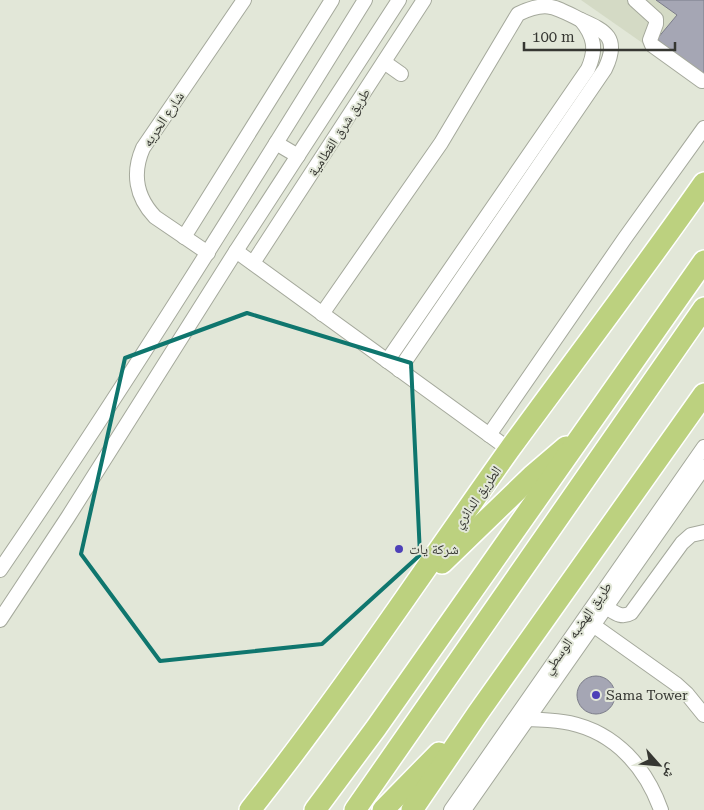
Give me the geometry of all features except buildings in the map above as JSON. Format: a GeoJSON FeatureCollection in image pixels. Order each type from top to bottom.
{"type":"FeatureCollection","features":[{"type":"Feature","properties":{"kind":"highway","name":"الطريق الدائري"},"geometry":{"type":"LineString","coordinates":[[258,807],[510,450],[704,183]]}},
{"type":"Feature","properties":{"kind":"highway"},"geometry":{"type":"LineString","coordinates":[[315,810],[376,728],[704,261]]}},
{"type":"Feature","properties":{"kind":"highway"},"geometry":{"type":"LineString","coordinates":[[354,810],[704,308]]}},
{"type":"Feature","properties":{"kind":"highway"},"geometry":{"type":"LineString","coordinates":[[412,810],[478,713],[704,394]]}},
{"type":"Feature","properties":{"kind":"highway"},"geometry":{"type":"LineString","coordinates":[[410,592],[538,470],[556,454],[584,434]]}},
{"type":"Feature","properties":{"kind":"highway"},"geometry":{"type":"LineString","coordinates":[[383,810],[478,713]]}},
{"type":"Feature","properties":{"kind":"street","name":"شارع الحريه"},"geometry":{"type":"LineString","coordinates":[[208,253],[155,218],[144,205],[138,190],[137,164],[143,148],[244,0]]}},
{"type":"Feature","properties":{"kind":"street"},"geometry":{"type":"LineString","coordinates":[[184,237],[332,0]]}},
{"type":"Feature","properties":{"kind":"street"},"geometry":{"type":"LineString","coordinates":[[0,570],[208,253],[365,0]]}},
{"type":"Feature","properties":{"kind":"street"},"geometry":{"type":"LineString","coordinates":[[2,614],[68,518],[236,251],[400,0]]}},
{"type":"Feature","properties":{"kind":"street","name":"طريق شرق القطامية"},"geometry":{"type":"LineString","coordinates":[[253,263],[424,0]]}},
{"type":"Feature","properties":{"kind":"street"},"geometry":{"type":"LineString","coordinates":[[635,0],[656,19],[650,40],[652,45],[702,80]]}},
{"type":"Feature","properties":{"kind":"street"},"geometry":{"type":"LineString","coordinates":[[322,314],[441,143],[518,14],[531,5],[548,3],[560,7],[605,32],[610,45],[608,64],[399,370]]}},
{"type":"Feature","properties":{"kind":"street"},"geometry":{"type":"LineString","coordinates":[[387,361],[580,82],[591,62],[593,48],[591,33],[580,19]]}},
{"type":"Feature","properties":{"kind":"street"},"geometry":{"type":"LineString","coordinates":[[385,61],[402,72]]}},
{"type":"Feature","properties":{"kind":"street"},"geometry":{"type":"LineString","coordinates":[[580,82],[592,90]]}},
{"type":"Feature","properties":{"kind":"street"},"geometry":{"type":"LineString","coordinates":[[489,435],[625,238],[704,128]]}},
{"type":"Feature","properties":{"kind":"street"},"geometry":{"type":"LineString","coordinates":[[276,143],[298,156]]}},
{"type":"Feature","properties":{"kind":"street"},"geometry":{"type":"LineString","coordinates":[[503,194],[515,202]]}},
{"type":"Feature","properties":{"kind":"street"},"geometry":{"type":"LineString","coordinates":[[236,251],[510,450]]}},
{"type":"Feature","properties":{"kind":"street"},"geometry":{"type":"LineString","coordinates":[[436,290],[448,299]]}},
{"type":"Feature","properties":{"kind":"street","name":"طريق الهضبه الوسطي"},"geometry":{"type":"LineString","coordinates":[[464,810],[528,719],[558,665],[606,607],[701,464],[704,447]]}},
{"type":"Feature","properties":{"kind":"street","name":"طريق الهضبه الوسطي"},"geometry":{"type":"LineString","coordinates":[[450,810],[558,665],[701,464]]}},
{"type":"Feature","properties":{"kind":"street"},"geometry":{"type":"LineString","coordinates":[[606,607],[620,615],[626,616],[631,613],[684,540],[704,532]]}},
{"type":"Feature","properties":{"kind":"street"},"geometry":{"type":"LineString","coordinates":[[593,625],[676,684],[704,715]]}},
{"type":"Feature","properties":{"kind":"street"},"geometry":{"type":"LineString","coordinates":[[528,719],[571,723],[592,730],[612,741],[629,755],[644,772],[655,792],[661,810]]}},
{"type":"Feature","properties":{"kind":"highlighted area"},"geometry":{"type":"Polygon","coordinates":[[[247,313],[411,363],[420,555],[322,644],[160,661],[81,554],[125,358],[247,313]]]}},
{"type":"Feature","properties":{"kind":"shaded area"},"geometry":{"type":"Polygon","coordinates":[[[581,0],[704,0],[704,86],[581,0]]]}},
{"type":"Feature","properties":{"kind":"place","name":"شركة يات"},"geometry":{"type":"Point","coordinates":[399,549]}},
{"type":"Feature","properties":{"kind":"place","name":"Sama Tower"},"geometry":{"type":"Point","coordinates":[596,695]}}]}
